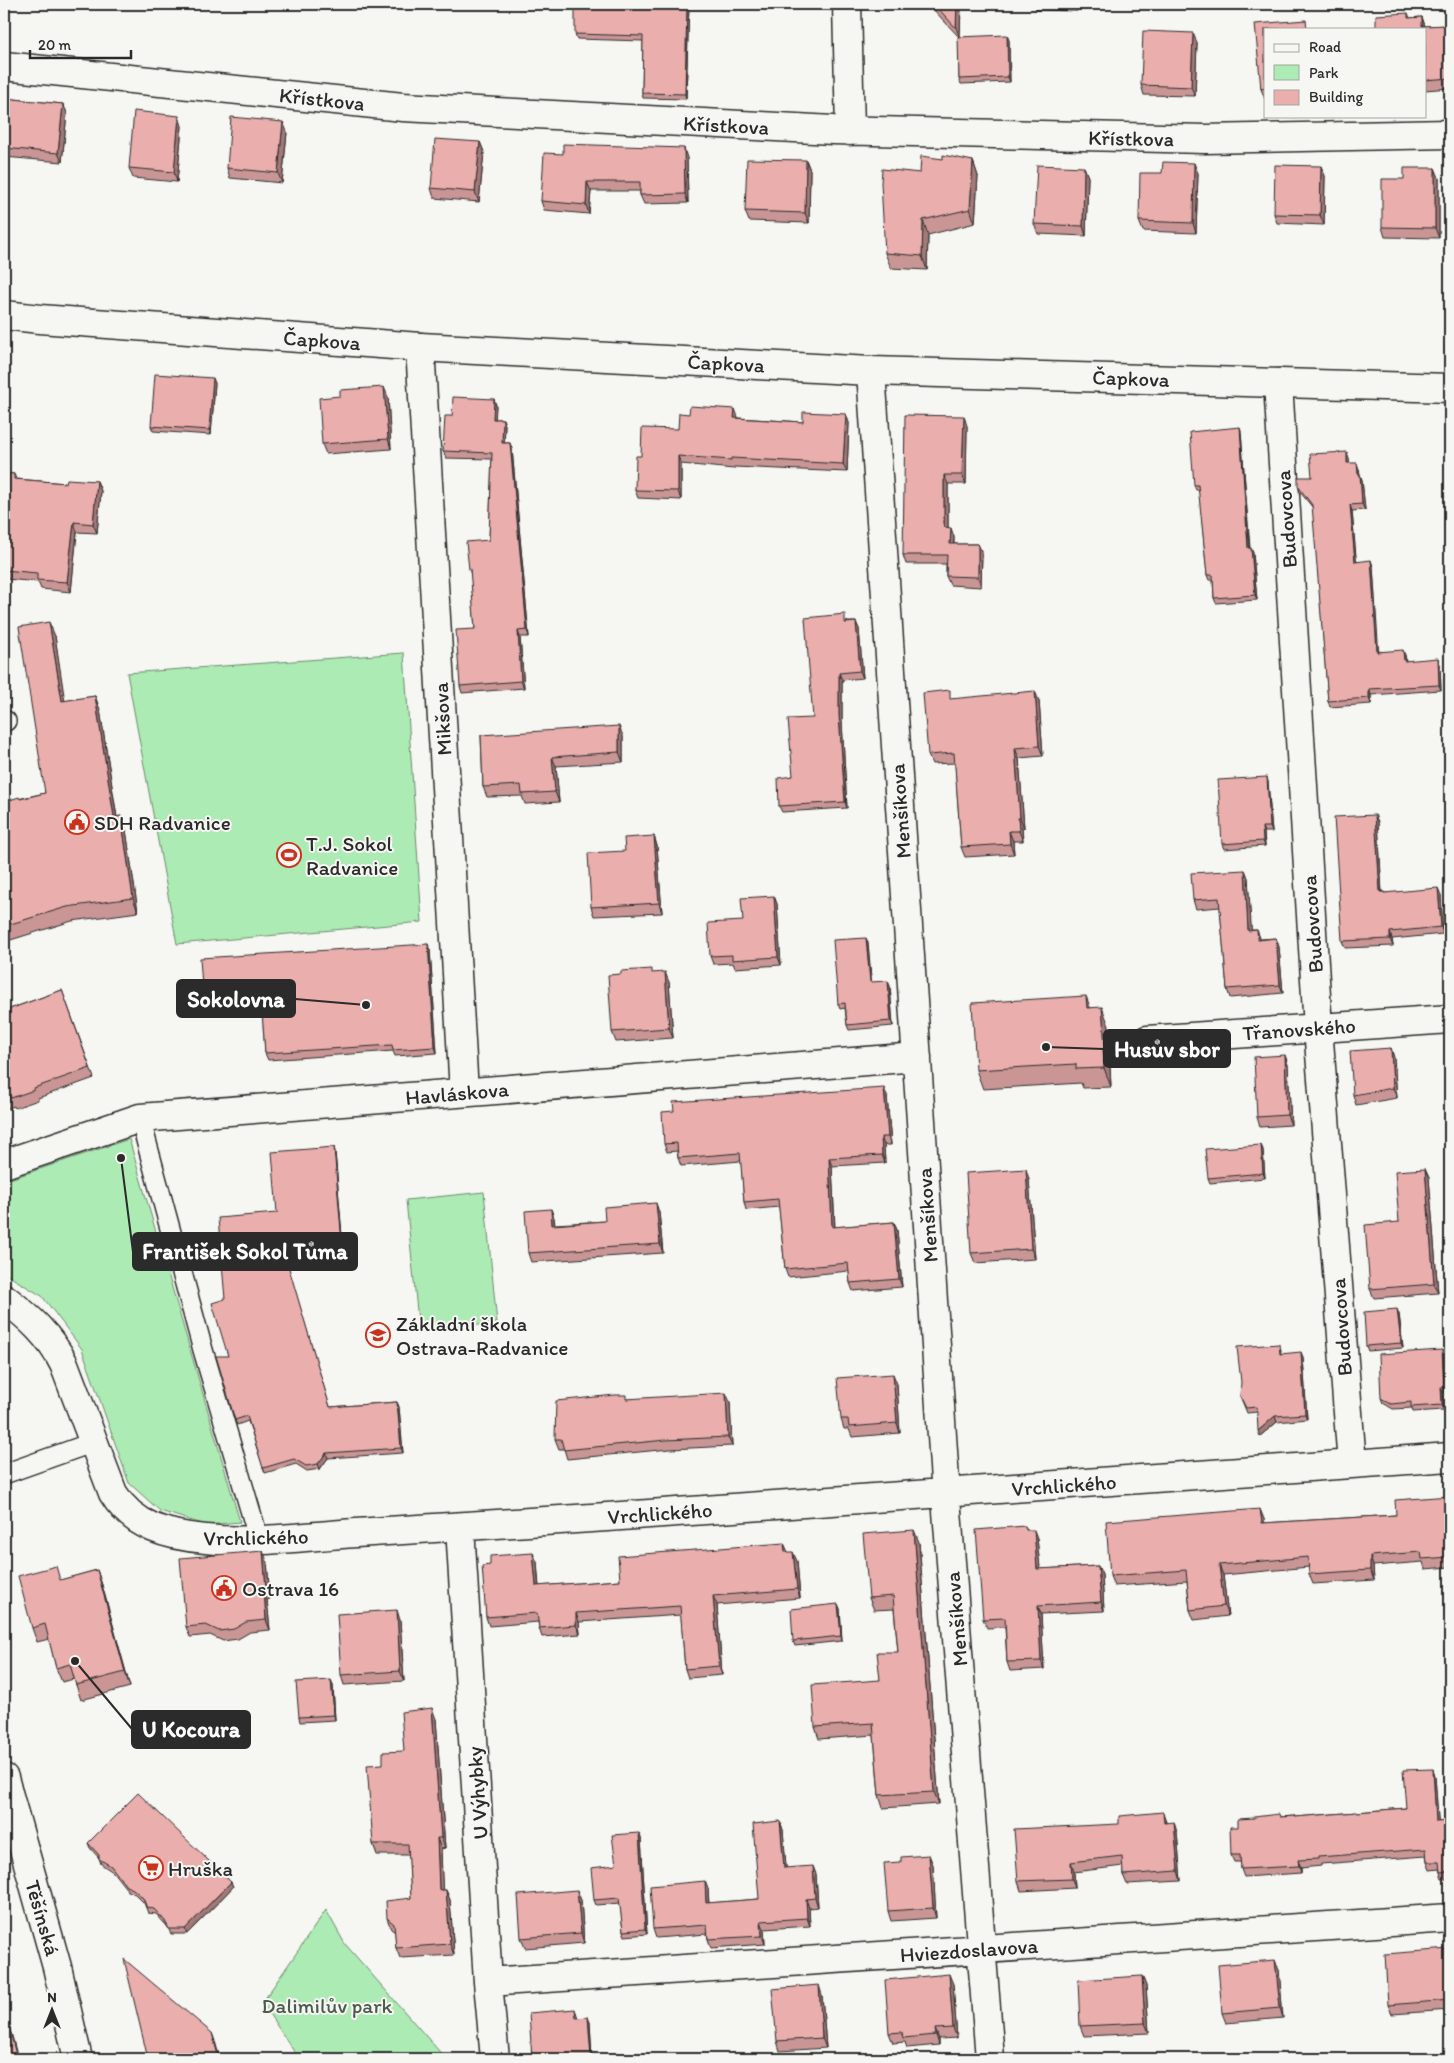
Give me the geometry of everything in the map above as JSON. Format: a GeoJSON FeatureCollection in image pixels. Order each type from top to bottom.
{"type":"FeatureCollection","features":[{"type":"Feature","properties":{"kind":"street"},"geometry":{"type":"LineString","coordinates":[[847,4],[850,131]]}},
{"type":"Feature","properties":{"kind":"street","name":"Křístkova"},"geometry":{"type":"LineString","coordinates":[[4,66],[403,107],[850,131],[1204,139],[1450,134]]}},
{"type":"Feature","properties":{"kind":"street","name":"Čapkova"},"geometry":{"type":"LineString","coordinates":[[4,315],[40,320],[420,347],[871,371],[1450,388]]}},
{"type":"Feature","properties":{"kind":"street","name":"Mikšova"},"geometry":{"type":"LineString","coordinates":[[420,347],[464,1092]]}},
{"type":"Feature","properties":{"kind":"street","name":"Menšíkova"},"geometry":{"type":"LineString","coordinates":[[871,371],[946,1494],[990,2059]]}},
{"type":"Feature","properties":{"kind":"street","name":"Budovcova"},"geometry":{"type":"LineString","coordinates":[[1278,383],[1318,1028],[1352,1464]]}},
{"type":"Feature","properties":{"kind":"street","name":"Třanovského"},"geometry":{"type":"LineString","coordinates":[[1147,1040],[1450,1019]]}},
{"type":"Feature","properties":{"kind":"street","name":"Havláskova"},"geometry":{"type":"LineString","coordinates":[[4,1164],[140,1118],[917,1057]]}},
{"type":"Feature","properties":{"kind":"street","name":"Vrchlického"},"geometry":{"type":"LineString","coordinates":[[4,1298],[36,1324],[57,1349],[113,1493],[126,1512],[139,1522],[152,1528],[172,1534],[207,1540],[259,1540],[946,1494],[1450,1456]]}},
{"type":"Feature","properties":{"kind":"street","name":"U Výhybky"},"geometry":{"type":"LineString","coordinates":[[460,1526],[488,1982],[495,2059]]}},
{"type":"Feature","properties":{"kind":"street","name":"Těšínská"},"geometry":{"type":"LineString","coordinates":[[4,1778],[57,1968],[78,2059]]}},
{"type":"Feature","properties":{"kind":"street","name":"Hviezdoslavova"},"geometry":{"type":"LineString","coordinates":[[488,1982],[1450,1918]]}},
{"type":"Feature","properties":{"kind":"lane"},"geometry":{"type":"LineString","coordinates":[[140,1118],[201,1341],[259,1540]]}},
{"type":"Feature","properties":{"kind":"lane"},"geometry":{"type":"LineString","coordinates":[[4,1474],[94,1442]]}},
{"type":"Feature","properties":{"kind":"green space","name":"T.J. Sokol Radvanice"},"geometry":{"type":"Polygon","coordinates":[[[404,653],[422,922],[177,944],[127,673],[404,653]]]}},
{"type":"Feature","properties":{"kind":"green space"},"geometry":{"type":"Polygon","coordinates":[[[129,1139],[240,1522],[206,1525],[160,1511],[129,1483],[82,1349],[42,1296],[4,1273],[4,1181],[129,1139]]]}},
{"type":"Feature","properties":{"kind":"green space"},"geometry":{"type":"Polygon","coordinates":[[[484,1192],[497,1323],[419,1331],[406,1200],[484,1192]]]}},
{"type":"Feature","properties":{"kind":"green space","name":"Dalimilův park"},"geometry":{"type":"Polygon","coordinates":[[[326,1910],[345,1944],[446,2059],[299,2059],[262,2003],[326,1910]]]}},
{"type":"Feature","properties":{"kind":"building"},"geometry":{"type":"Polygon","coordinates":[[[575,4],[687,4],[685,94],[642,93],[643,36],[575,34],[575,4]]]}},
{"type":"Feature","properties":{"kind":"building"},"geometry":{"type":"Polygon","coordinates":[[[934,4],[957,4],[956,28],[934,4]]]}},
{"type":"Feature","properties":{"kind":"building"},"geometry":{"type":"Polygon","coordinates":[[[1408,13],[1408,18],[1422,17],[1422,26],[1450,25],[1450,78],[1426,80],[1426,28],[1376,28],[1376,15],[1408,13]]]}},
{"type":"Feature","properties":{"kind":"building"},"geometry":{"type":"Polygon","coordinates":[[[1306,20],[1307,28],[1264,28],[1264,88],[1261,89],[1255,24],[1306,20]]]}},
{"type":"Feature","properties":{"kind":"building"},"geometry":{"type":"Polygon","coordinates":[[[1143,31],[1193,33],[1191,87],[1141,85],[1143,31]]]}},
{"type":"Feature","properties":{"kind":"building"},"geometry":{"type":"Polygon","coordinates":[[[1007,35],[1008,77],[959,79],[958,37],[1007,35]]]}},
{"type":"Feature","properties":{"kind":"building"},"geometry":{"type":"Polygon","coordinates":[[[4,98],[63,104],[58,153],[4,148],[4,98]]]}},
{"type":"Feature","properties":{"kind":"building"},"geometry":{"type":"Polygon","coordinates":[[[134,111],[179,116],[174,172],[129,168],[134,111]]]}},
{"type":"Feature","properties":{"kind":"building"},"geometry":{"type":"Polygon","coordinates":[[[231,117],[283,122],[278,173],[227,168],[231,117]]]}},
{"type":"Feature","properties":{"kind":"building"},"geometry":{"type":"Polygon","coordinates":[[[435,139],[480,142],[475,192],[431,188],[435,139]]]}},
{"type":"Feature","properties":{"kind":"building"},"geometry":{"type":"Polygon","coordinates":[[[563,144],[684,148],[685,194],[640,195],[640,182],[587,182],[586,205],[541,201],[544,153],[563,154],[563,144]]]}},
{"type":"Feature","properties":{"kind":"building"},"geometry":{"type":"Polygon","coordinates":[[[943,155],[973,161],[970,209],[923,220],[922,256],[885,253],[882,169],[920,173],[921,156],[943,159],[943,155]]]}},
{"type":"Feature","properties":{"kind":"building"},"geometry":{"type":"Polygon","coordinates":[[[747,159],[806,160],[805,213],[745,211],[747,159]]]}},
{"type":"Feature","properties":{"kind":"building"},"geometry":{"type":"Polygon","coordinates":[[[1163,162],[1194,163],[1193,223],[1139,221],[1140,173],[1162,173],[1163,162]]]}},
{"type":"Feature","properties":{"kind":"building"},"geometry":{"type":"Polygon","coordinates":[[[1037,165],[1084,167],[1083,226],[1034,224],[1037,165]]]}},
{"type":"Feature","properties":{"kind":"building"},"geometry":{"type":"Polygon","coordinates":[[[1275,165],[1321,166],[1320,215],[1274,214],[1275,165]]]}},
{"type":"Feature","properties":{"kind":"building"},"geometry":{"type":"Polygon","coordinates":[[[1404,168],[1435,168],[1435,228],[1382,227],[1382,179],[1404,179],[1404,168]]]}},
{"type":"Feature","properties":{"kind":"building"},"geometry":{"type":"Polygon","coordinates":[[[155,374],[213,378],[209,430],[151,426],[155,374]]]}},
{"type":"Feature","properties":{"kind":"building"},"geometry":{"type":"Polygon","coordinates":[[[384,387],[388,439],[322,444],[319,398],[340,396],[340,390],[384,387]]]}},
{"type":"Feature","properties":{"kind":"building"},"geometry":{"type":"Polygon","coordinates":[[[453,397],[494,399],[493,419],[503,419],[502,443],[510,443],[527,630],[518,631],[521,681],[460,686],[456,630],[475,629],[466,542],[489,540],[492,453],[443,451],[445,416],[452,416],[453,397]]]}},
{"type":"Feature","properties":{"kind":"building"},"geometry":{"type":"Polygon","coordinates":[[[690,406],[735,409],[734,418],[803,422],[803,412],[846,414],[843,464],[678,456],[678,491],[635,490],[636,456],[641,456],[642,428],[678,429],[679,413],[689,414],[690,406]]]}},
{"type":"Feature","properties":{"kind":"building"},"geometry":{"type":"Polygon","coordinates":[[[905,415],[964,416],[962,475],[944,475],[944,527],[951,528],[950,544],[978,544],[978,577],[946,576],[947,555],[903,555],[905,415]]]}},
{"type":"Feature","properties":{"kind":"building"},"geometry":{"type":"Polygon","coordinates":[[[1240,427],[1248,548],[1251,548],[1255,595],[1214,598],[1213,575],[1207,575],[1198,485],[1194,485],[1190,432],[1240,427]]]}},
{"type":"Feature","properties":{"kind":"building"},"geometry":{"type":"Polygon","coordinates":[[[1347,452],[1347,463],[1357,463],[1358,474],[1360,474],[1362,504],[1350,505],[1355,562],[1371,560],[1377,652],[1403,650],[1404,661],[1438,658],[1439,685],[1369,689],[1369,698],[1328,701],[1312,505],[1298,486],[1298,477],[1312,477],[1310,454],[1347,452]]]}},
{"type":"Feature","properties":{"kind":"building"},"geometry":{"type":"Polygon","coordinates":[[[4,473],[14,474],[14,479],[66,483],[67,479],[97,481],[93,524],[74,522],[67,582],[37,580],[37,573],[4,570],[8,517],[4,517],[4,473]]]}},
{"type":"Feature","properties":{"kind":"building"},"geometry":{"type":"Polygon","coordinates":[[[845,614],[845,623],[856,622],[860,671],[839,673],[839,715],[845,802],[779,806],[778,778],[793,776],[788,719],[813,718],[805,618],[845,614]]]}},
{"type":"Feature","properties":{"kind":"building"},"geometry":{"type":"Polygon","coordinates":[[[49,622],[62,701],[95,696],[114,817],[121,816],[133,898],[67,907],[4,926],[4,802],[19,797],[20,799],[45,793],[19,627],[49,622]]]}},
{"type":"Feature","properties":{"kind":"building"},"geometry":{"type":"Polygon","coordinates":[[[950,690],[950,699],[1035,691],[1039,746],[1015,748],[1020,818],[1018,818],[1019,831],[1009,831],[1010,844],[961,847],[954,753],[928,755],[923,693],[950,690]]]}},
{"type":"Feature","properties":{"kind":"building"},"geometry":{"type":"Polygon","coordinates":[[[619,726],[619,752],[552,757],[555,792],[522,794],[521,785],[483,787],[481,735],[619,726]]]}},
{"type":"Feature","properties":{"kind":"building"},"geometry":{"type":"Polygon","coordinates":[[[1267,777],[1270,827],[1262,827],[1263,841],[1222,844],[1218,780],[1267,777]]]}},
{"type":"Feature","properties":{"kind":"building"},"geometry":{"type":"Polygon","coordinates":[[[1375,815],[1380,892],[1438,888],[1441,927],[1390,932],[1390,939],[1342,941],[1334,817],[1375,815]]]}},
{"type":"Feature","properties":{"kind":"building"},"geometry":{"type":"Polygon","coordinates":[[[654,836],[659,903],[591,907],[588,853],[625,851],[624,838],[654,836]]]}},
{"type":"Feature","properties":{"kind":"building"},"geometry":{"type":"Polygon","coordinates":[[[1245,870],[1248,931],[1257,930],[1258,940],[1276,938],[1280,985],[1227,989],[1219,898],[1193,900],[1191,873],[1245,870]]]}},
{"type":"Feature","properties":{"kind":"building"},"geometry":{"type":"Polygon","coordinates":[[[774,896],[778,957],[732,960],[732,955],[710,956],[708,923],[743,921],[741,898],[774,896]]]}},
{"type":"Feature","properties":{"kind":"building"},"geometry":{"type":"Polygon","coordinates":[[[866,938],[870,982],[888,981],[891,1021],[847,1025],[845,1003],[838,1004],[833,940],[866,938]]]}},
{"type":"Feature","properties":{"kind":"building"},"geometry":{"type":"Polygon","coordinates":[[[428,944],[435,1047],[393,1050],[392,1045],[265,1053],[261,998],[203,1002],[200,958],[428,944]]]}},
{"type":"Feature","properties":{"kind":"building"},"geometry":{"type":"Polygon","coordinates":[[[652,969],[652,973],[665,972],[669,1028],[612,1032],[608,975],[621,974],[621,971],[652,969]]]}},
{"type":"Feature","properties":{"kind":"building"},"geometry":{"type":"Polygon","coordinates":[[[62,990],[90,1068],[34,1088],[34,1090],[4,1099],[4,1002],[7,1010],[62,990]]]}},
{"type":"Feature","properties":{"kind":"building"},"geometry":{"type":"Polygon","coordinates":[[[1086,996],[1087,1008],[1102,1007],[1105,1047],[1103,1048],[1104,1068],[1076,1069],[1076,1064],[976,1070],[972,1003],[1086,996]]]}},
{"type":"Feature","properties":{"kind":"building"},"geometry":{"type":"Polygon","coordinates":[[[1391,1048],[1393,1088],[1353,1095],[1350,1051],[1391,1048]]]}},
{"type":"Feature","properties":{"kind":"building"},"geometry":{"type":"Polygon","coordinates":[[[1285,1055],[1287,1115],[1257,1117],[1254,1057],[1285,1055]]]}},
{"type":"Feature","properties":{"kind":"building"},"geometry":{"type":"Polygon","coordinates":[[[884,1088],[888,1137],[881,1137],[882,1155],[829,1158],[832,1227],[894,1222],[899,1279],[850,1283],[848,1263],[785,1269],[778,1199],[744,1202],[740,1153],[678,1158],[677,1143],[664,1144],[662,1112],[674,1111],[673,1102],[884,1088]]]}},
{"type":"Feature","properties":{"kind":"building"},"geometry":{"type":"Polygon","coordinates":[[[1261,1145],[1263,1173],[1208,1178],[1205,1149],[1261,1145]]]}},
{"type":"Feature","properties":{"kind":"building"},"geometry":{"type":"Polygon","coordinates":[[[334,1147],[342,1243],[283,1248],[330,1407],[397,1402],[401,1448],[326,1453],[318,1464],[306,1466],[294,1459],[263,1468],[247,1416],[235,1420],[216,1356],[228,1356],[212,1303],[225,1299],[218,1218],[277,1213],[272,1152],[334,1147]]]}},
{"type":"Feature","properties":{"kind":"building"},"geometry":{"type":"Polygon","coordinates":[[[1026,1169],[1031,1249],[971,1253],[966,1173],[1026,1169]]]}},
{"type":"Feature","properties":{"kind":"building"},"geometry":{"type":"Polygon","coordinates":[[[1425,1169],[1434,1284],[1370,1289],[1365,1225],[1399,1222],[1395,1171],[1425,1169]]]}},
{"type":"Feature","properties":{"kind":"building"},"geometry":{"type":"Polygon","coordinates":[[[656,1203],[660,1244],[528,1253],[525,1211],[551,1209],[552,1225],[605,1221],[604,1207],[656,1203]]]}},
{"type":"Feature","properties":{"kind":"building"},"geometry":{"type":"Polygon","coordinates":[[[1397,1309],[1401,1343],[1366,1346],[1364,1312],[1397,1309]]]}},
{"type":"Feature","properties":{"kind":"building"},"geometry":{"type":"Polygon","coordinates":[[[1279,1344],[1280,1354],[1301,1352],[1305,1414],[1275,1416],[1258,1431],[1257,1407],[1246,1408],[1240,1396],[1241,1382],[1237,1347],[1279,1344]]]}},
{"type":"Feature","properties":{"kind":"building"},"geometry":{"type":"Polygon","coordinates":[[[1442,1350],[1444,1387],[1441,1387],[1442,1405],[1411,1407],[1411,1402],[1391,1404],[1381,1398],[1379,1354],[1442,1350]]]}},
{"type":"Feature","properties":{"kind":"building"},"geometry":{"type":"Polygon","coordinates":[[[893,1374],[897,1423],[849,1427],[848,1419],[841,1419],[837,1378],[893,1374]]]}},
{"type":"Feature","properties":{"kind":"building"},"geometry":{"type":"Polygon","coordinates":[[[726,1393],[728,1437],[666,1440],[564,1450],[561,1439],[555,1439],[556,1401],[615,1395],[626,1395],[626,1399],[726,1393]]]}},
{"type":"Feature","properties":{"kind":"building"},"geometry":{"type":"Polygon","coordinates":[[[1450,1496],[1450,1557],[1422,1559],[1421,1552],[1370,1556],[1370,1570],[1309,1574],[1308,1557],[1219,1565],[1224,1606],[1190,1610],[1186,1570],[1110,1576],[1106,1521],[1260,1509],[1262,1523],[1396,1515],[1395,1500],[1450,1496]]]}},
{"type":"Feature","properties":{"kind":"building"},"geometry":{"type":"Polygon","coordinates":[[[1025,1526],[1026,1530],[1034,1530],[1037,1569],[1098,1566],[1101,1602],[1038,1606],[1041,1661],[1007,1662],[1005,1618],[983,1619],[976,1530],[1025,1526]]]}},
{"type":"Feature","properties":{"kind":"building"},"geometry":{"type":"Polygon","coordinates":[[[914,1530],[934,1792],[879,1795],[873,1723],[815,1727],[812,1685],[880,1680],[877,1652],[898,1652],[893,1596],[869,1598],[863,1534],[914,1530]]]}},
{"type":"Feature","properties":{"kind":"building"},"geometry":{"type":"Polygon","coordinates":[[[784,1543],[785,1552],[793,1552],[797,1589],[713,1596],[719,1666],[685,1669],[680,1606],[576,1613],[576,1625],[539,1628],[537,1613],[486,1617],[482,1566],[490,1565],[490,1556],[533,1553],[536,1586],[620,1580],[618,1556],[784,1543]]]}},
{"type":"Feature","properties":{"kind":"building"},"geometry":{"type":"Polygon","coordinates":[[[263,1551],[266,1620],[246,1622],[234,1629],[219,1631],[206,1625],[186,1627],[180,1558],[263,1551]]]}},
{"type":"Feature","properties":{"kind":"building"},"geometry":{"type":"Polygon","coordinates":[[[56,1566],[60,1580],[97,1570],[125,1672],[76,1685],[70,1664],[56,1668],[45,1624],[32,1628],[18,1576],[56,1566]]]}},
{"type":"Feature","properties":{"kind":"building"},"geometry":{"type":"Polygon","coordinates":[[[838,1604],[841,1636],[793,1641],[791,1609],[838,1604]]]}},
{"type":"Feature","properties":{"kind":"building"},"geometry":{"type":"Polygon","coordinates":[[[397,1610],[400,1671],[341,1675],[337,1614],[397,1610]]]}},
{"type":"Feature","properties":{"kind":"building"},"geometry":{"type":"Polygon","coordinates":[[[331,1680],[334,1715],[299,1717],[296,1682],[331,1680]]]}},
{"type":"Feature","properties":{"kind":"building"},"geometry":{"type":"Polygon","coordinates":[[[432,1708],[441,1838],[437,1838],[439,1890],[446,1890],[450,1944],[396,1948],[394,1924],[387,1918],[386,1901],[411,1898],[408,1844],[373,1844],[367,1765],[383,1764],[383,1752],[404,1751],[401,1712],[432,1708]]]}},
{"type":"Feature","properties":{"kind":"building"},"geometry":{"type":"Polygon","coordinates":[[[1433,1769],[1436,1822],[1450,1821],[1450,1871],[1440,1872],[1439,1862],[1427,1862],[1426,1849],[1318,1857],[1318,1859],[1298,1860],[1299,1866],[1241,1869],[1240,1855],[1231,1855],[1230,1827],[1238,1827],[1238,1819],[1279,1814],[1280,1817],[1295,1817],[1406,1808],[1403,1770],[1433,1769]]]}},
{"type":"Feature","properties":{"kind":"building"},"geometry":{"type":"Polygon","coordinates":[[[138,1793],[231,1882],[185,1929],[169,1929],[165,1921],[154,1909],[147,1908],[143,1898],[133,1889],[126,1886],[111,1866],[99,1859],[99,1855],[88,1843],[138,1793]]]}},
{"type":"Feature","properties":{"kind":"building"},"geometry":{"type":"Polygon","coordinates":[[[1163,1812],[1164,1823],[1174,1822],[1178,1871],[1123,1875],[1122,1856],[1071,1862],[1072,1879],[1018,1881],[1014,1829],[1119,1824],[1119,1816],[1163,1812]]]}},
{"type":"Feature","properties":{"kind":"building"},"geometry":{"type":"Polygon","coordinates":[[[780,1821],[784,1868],[813,1866],[815,1898],[806,1899],[807,1918],[761,1921],[762,1936],[708,1939],[707,1925],[653,1929],[650,1886],[705,1881],[706,1903],[759,1899],[753,1824],[780,1821]]]}},
{"type":"Feature","properties":{"kind":"building"},"geometry":{"type":"Polygon","coordinates":[[[639,1833],[645,1929],[623,1931],[619,1898],[594,1900],[591,1868],[616,1865],[612,1835],[639,1833]]]}},
{"type":"Feature","properties":{"kind":"building"},"geometry":{"type":"Polygon","coordinates":[[[929,1855],[933,1908],[888,1911],[884,1863],[901,1862],[901,1857],[929,1855]]]}},
{"type":"Feature","properties":{"kind":"building"},"geometry":{"type":"Polygon","coordinates":[[[577,1890],[581,1933],[521,1938],[518,1895],[577,1890]]]}},
{"type":"Feature","properties":{"kind":"building"},"geometry":{"type":"Polygon","coordinates":[[[1450,1949],[1450,2000],[1388,2005],[1385,1954],[1450,1949]]]}},
{"type":"Feature","properties":{"kind":"building"},"geometry":{"type":"Polygon","coordinates":[[[124,1959],[212,2033],[219,2059],[148,2059],[124,1959]]]}},
{"type":"Feature","properties":{"kind":"building"},"geometry":{"type":"Polygon","coordinates":[[[4,1960],[7,1972],[4,1973],[4,1960]]]}},
{"type":"Feature","properties":{"kind":"building"},"geometry":{"type":"Polygon","coordinates":[[[1275,1960],[1280,2008],[1222,2013],[1218,1965],[1275,1960]]]}},
{"type":"Feature","properties":{"kind":"building"},"geometry":{"type":"Polygon","coordinates":[[[949,1974],[953,2028],[935,2029],[936,2035],[903,2038],[902,2032],[889,2033],[885,1980],[949,1974]]]}},
{"type":"Feature","properties":{"kind":"building"},"geometry":{"type":"Polygon","coordinates":[[[1142,1976],[1145,2023],[1080,2026],[1078,1980],[1142,1976]]]}},
{"type":"Feature","properties":{"kind":"building"},"geometry":{"type":"Polygon","coordinates":[[[819,1985],[822,2038],[777,2041],[772,1989],[819,1985]]]}},
{"type":"Feature","properties":{"kind":"building"},"geometry":{"type":"Polygon","coordinates":[[[575,2009],[576,2018],[588,2017],[591,2057],[532,2059],[529,2013],[575,2009]]]}},
{"type":"Feature","properties":{"kind":"building"},"geometry":{"type":"Polygon","coordinates":[[[9,2027],[17,2059],[4,2059],[4,2028],[9,2027]]]}},
{"type":"Feature","properties":{"kind":"place","name":"SDH Radvanice"},"geometry":{"type":"Point","coordinates":[77,822]}},
{"type":"Feature","properties":{"kind":"place","name":"T.J. Sokol Radvanice"},"geometry":{"type":"Point","coordinates":[289,855]}},
{"type":"Feature","properties":{"kind":"place","name":"Sokolovna"},"geometry":{"type":"Point","coordinates":[366,1005]}},
{"type":"Feature","properties":{"kind":"place","name":"Husův sbor"},"geometry":{"type":"Point","coordinates":[1046,1047]}},
{"type":"Feature","properties":{"kind":"place","name":"František Sokol Tůma"},"geometry":{"type":"Point","coordinates":[121,1158]}},
{"type":"Feature","properties":{"kind":"place","name":"Základní škola Ostrava-Radvanice"},"geometry":{"type":"Point","coordinates":[378,1335]}},
{"type":"Feature","properties":{"kind":"place","name":"Ostrava 16"},"geometry":{"type":"Point","coordinates":[224,1588]}},
{"type":"Feature","properties":{"kind":"place","name":"U Kocoura"},"geometry":{"type":"Point","coordinates":[75,1661]}},
{"type":"Feature","properties":{"kind":"place","name":"Hruška"},"geometry":{"type":"Point","coordinates":[151,1868]}}]}
